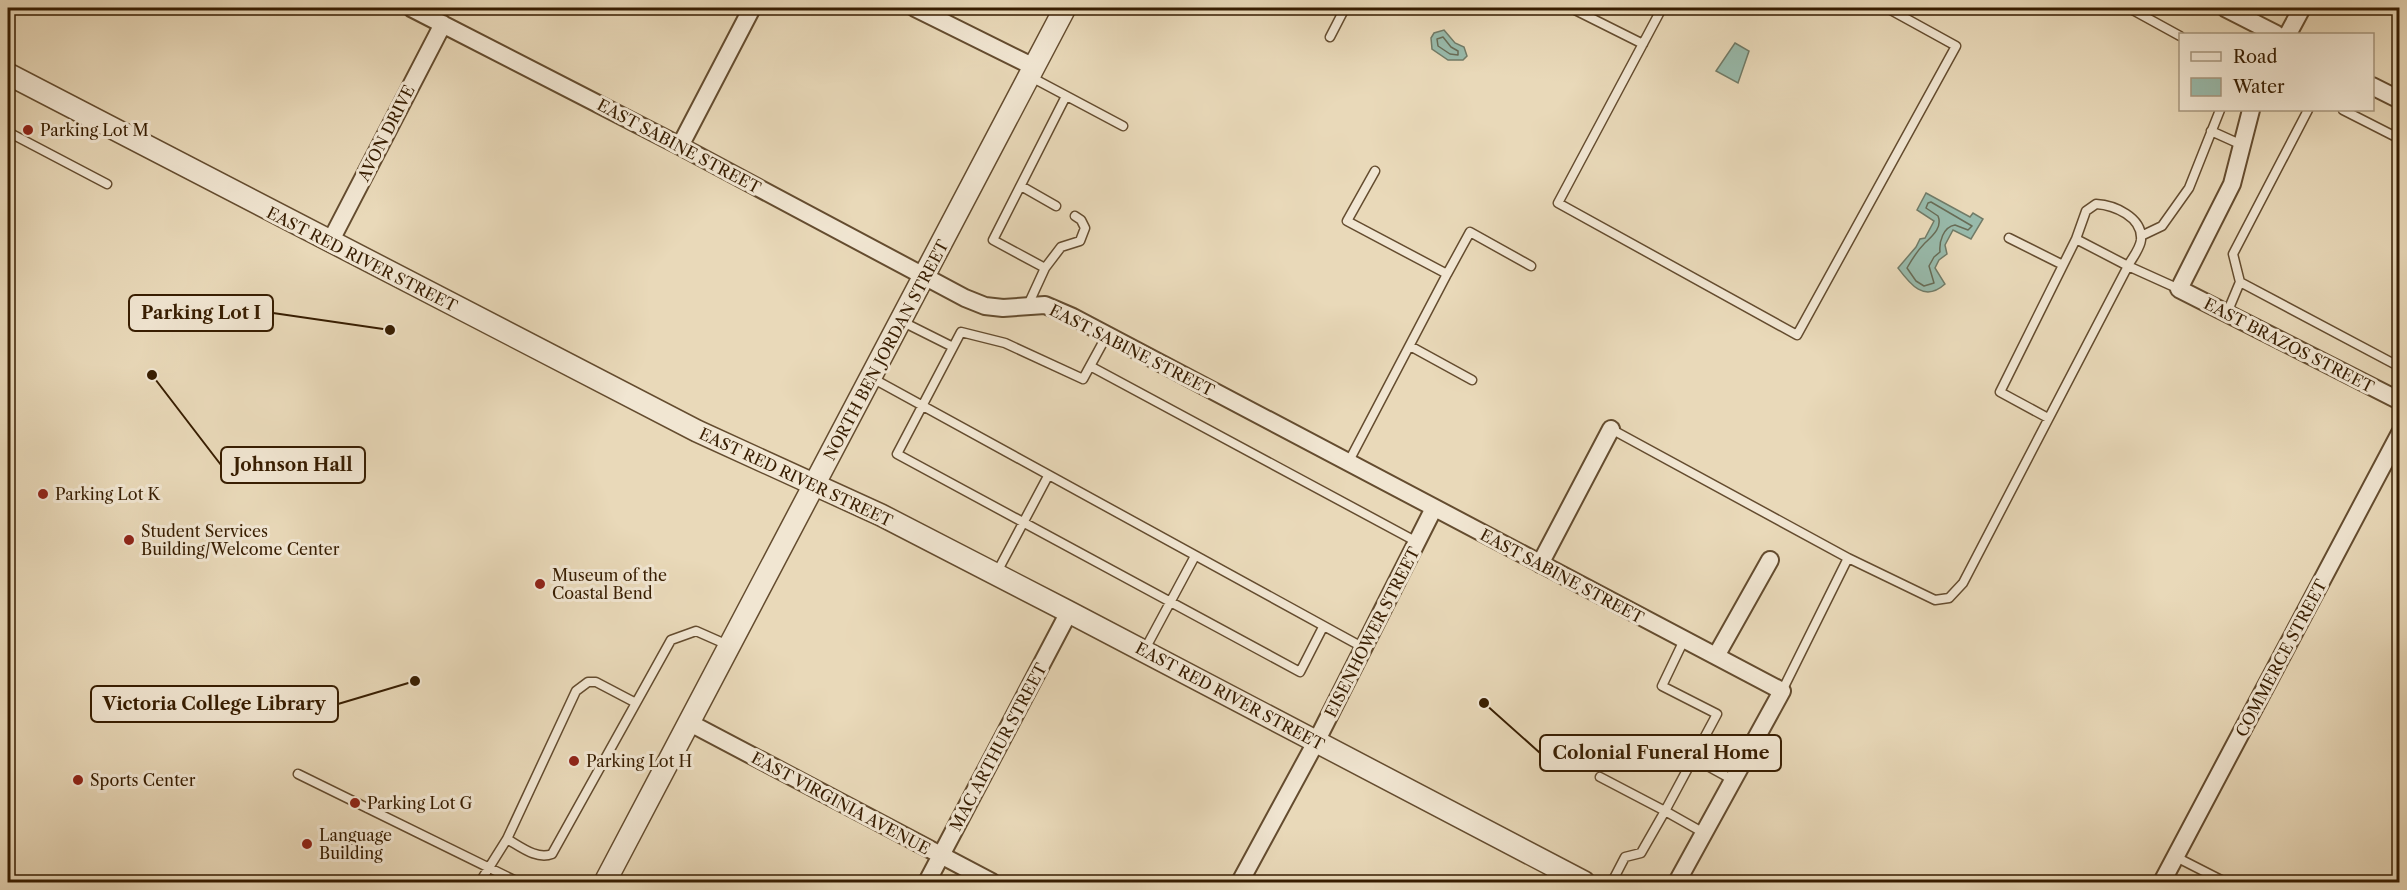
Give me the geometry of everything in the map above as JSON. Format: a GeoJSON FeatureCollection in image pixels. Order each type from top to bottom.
{"type":"FeatureCollection","features":[{"type":"Feature","properties":{"kind":"street","name":"EAST SABINE STREET"},"geometry":{"type":"LineString","coordinates":[[411,8],[680,146],[926,275],[965,298],[985,306],[1003,308],[1045,305],[1107,335],[1782,691]]}},
{"type":"Feature","properties":{"kind":"street"},"geometry":{"type":"LineString","coordinates":[[680,146],[752,8]]}},
{"type":"Feature","properties":{"kind":"street"},"geometry":{"type":"LineString","coordinates":[[915,8],[1031,71]]}},
{"type":"Feature","properties":{"kind":"street","name":"NORTH BEN JORDAN STREET"},"geometry":{"type":"LineString","coordinates":[[605,882],[1065,8]]}},
{"type":"Feature","properties":{"kind":"street"},"geometry":{"type":"LineString","coordinates":[[2225,8],[2274,33]]}},
{"type":"Feature","properties":{"kind":"street"},"geometry":{"type":"LineString","coordinates":[[2289,33],[2302,8]]}},
{"type":"Feature","properties":{"kind":"street","name":"AVON DRIVE"},"geometry":{"type":"LineString","coordinates":[[330,242],[443,24]]}},
{"type":"Feature","properties":{"kind":"street","name":"EAST RED RIVER STREET"},"geometry":{"type":"LineString","coordinates":[[8,74],[697,431],[881,515],[1070,612],[1316,742],[1556,876],[1584,882]]}},
{"type":"Feature","properties":{"kind":"street"},"geometry":{"type":"LineString","coordinates":[[2374,87],[2400,100]]}},
{"type":"Feature","properties":{"kind":"street"},"geometry":{"type":"LineString","coordinates":[[2180,289],[2232,184],[2251,111]]}},
{"type":"Feature","properties":{"kind":"street","name":"EAST BRAZOS STREET"},"geometry":{"type":"LineString","coordinates":[[2180,289],[2400,401]]}},
{"type":"Feature","properties":{"kind":"street"},"geometry":{"type":"LineString","coordinates":[[1539,564],[1611,429]]}},
{"type":"Feature","properties":{"kind":"street","name":"COMMERCE STREET"},"geometry":{"type":"LineString","coordinates":[[2162,882],[2400,433]]}},
{"type":"Feature","properties":{"kind":"street","name":"EISENHOWER STREET"},"geometry":{"type":"LineString","coordinates":[[1240,882],[1316,742],[1434,508]]}},
{"type":"Feature","properties":{"kind":"street"},"geometry":{"type":"LineString","coordinates":[[1716,657],[1770,560]]}},
{"type":"Feature","properties":{"kind":"street","name":"MAC ARTHUR STREET"},"geometry":{"type":"LineString","coordinates":[[927,882],[1070,612]]}},
{"type":"Feature","properties":{"kind":"street"},"geometry":{"type":"LineString","coordinates":[[1677,882],[1782,691]]}},
{"type":"Feature","properties":{"kind":"street","name":"EAST VIRGINIA AVENUE"},"geometry":{"type":"LineString","coordinates":[[690,723],[992,882]]}},
{"type":"Feature","properties":{"kind":"lane"},"geometry":{"type":"LineString","coordinates":[[1330,37],[1345,8]]}},
{"type":"Feature","properties":{"kind":"lane"},"geometry":{"type":"LineString","coordinates":[[1571,8],[1643,44]]}},
{"type":"Feature","properties":{"kind":"lane"},"geometry":{"type":"LineString","coordinates":[[1662,8],[1558,203],[1797,335],[1956,46],[1887,8]]}},
{"type":"Feature","properties":{"kind":"lane"},"geometry":{"type":"LineString","coordinates":[[2129,8],[2179,35]]}},
{"type":"Feature","properties":{"kind":"lane"},"geometry":{"type":"LineString","coordinates":[[1031,71],[1066,96],[1123,126]]}},
{"type":"Feature","properties":{"kind":"lane"},"geometry":{"type":"LineString","coordinates":[[1045,268],[993,240],[1066,96]]}},
{"type":"Feature","properties":{"kind":"lane"},"geometry":{"type":"LineString","coordinates":[[2141,236],[2162,225],[2189,189],[2220,111]]}},
{"type":"Feature","properties":{"kind":"lane"},"geometry":{"type":"LineString","coordinates":[[2227,313],[2240,282],[2233,254],[2307,111]]}},
{"type":"Feature","properties":{"kind":"lane"},"geometry":{"type":"LineString","coordinates":[[2345,111],[2400,139]]}},
{"type":"Feature","properties":{"kind":"lane"},"geometry":{"type":"LineString","coordinates":[[2211,131],[2242,145]]}},
{"type":"Feature","properties":{"kind":"lane"},"geometry":{"type":"LineString","coordinates":[[8,132],[107,184]]}},
{"type":"Feature","properties":{"kind":"lane"},"geometry":{"type":"LineString","coordinates":[[1375,171],[1347,222],[1447,274]]}},
{"type":"Feature","properties":{"kind":"lane"},"geometry":{"type":"LineString","coordinates":[[1021,186],[1056,206]]}},
{"type":"Feature","properties":{"kind":"lane"},"geometry":{"type":"LineString","coordinates":[[1611,429],[1848,558],[1935,600],[1949,598],[1963,583],[2141,243],[2141,236],[2134,220],[2109,204],[2096,204],[2086,211],[2076,239],[2000,392],[2049,418]]}},
{"type":"Feature","properties":{"kind":"lane"},"geometry":{"type":"LineString","coordinates":[[1028,305],[1045,268],[1061,247],[1080,241],[1085,228],[1081,220],[1075,216]]}},
{"type":"Feature","properties":{"kind":"lane"},"geometry":{"type":"LineString","coordinates":[[1349,461],[1470,232],[1531,266]]}},
{"type":"Feature","properties":{"kind":"lane"},"geometry":{"type":"LineString","coordinates":[[2009,238],[2063,265]]}},
{"type":"Feature","properties":{"kind":"lane"},"geometry":{"type":"LineString","coordinates":[[2076,239],[2128,266],[2180,289]]}},
{"type":"Feature","properties":{"kind":"lane"},"geometry":{"type":"LineString","coordinates":[[2240,282],[2400,367]]}},
{"type":"Feature","properties":{"kind":"lane"},"geometry":{"type":"LineString","coordinates":[[901,321],[953,347]]}},
{"type":"Feature","properties":{"kind":"lane"},"geometry":{"type":"LineString","coordinates":[[1107,335],[1083,379],[1005,343],[961,333],[897,454],[1300,672],[1323,627]]}},
{"type":"Feature","properties":{"kind":"lane"},"geometry":{"type":"LineString","coordinates":[[1410,346],[1472,380]]}},
{"type":"Feature","properties":{"kind":"lane"},"geometry":{"type":"LineString","coordinates":[[1090,366],[1417,542]]}},
{"type":"Feature","properties":{"kind":"lane"},"geometry":{"type":"LineString","coordinates":[[871,378],[1364,648]]}},
{"type":"Feature","properties":{"kind":"lane"},"geometry":{"type":"LineString","coordinates":[[996,574],[1048,476]]}},
{"type":"Feature","properties":{"kind":"lane"},"geometry":{"type":"LineString","coordinates":[[1144,651],[1195,556]]}},
{"type":"Feature","properties":{"kind":"lane"},"geometry":{"type":"LineString","coordinates":[[1782,691],[1848,558]]}},
{"type":"Feature","properties":{"kind":"lane"},"geometry":{"type":"LineString","coordinates":[[507,839],[536,855],[552,854],[671,640],[696,631],[731,646]]}},
{"type":"Feature","properties":{"kind":"lane"},"geometry":{"type":"LineString","coordinates":[[1612,882],[1625,857],[1641,853],[1717,714],[1662,686],[1684,640]]}},
{"type":"Feature","properties":{"kind":"lane"},"geometry":{"type":"LineString","coordinates":[[480,882],[507,839],[576,691],[588,682],[596,682],[636,703]]}},
{"type":"Feature","properties":{"kind":"lane"},"geometry":{"type":"LineString","coordinates":[[1693,758],[1733,780]]}},
{"type":"Feature","properties":{"kind":"lane"},"geometry":{"type":"LineString","coordinates":[[298,774],[518,882]]}},
{"type":"Feature","properties":{"kind":"lane"},"geometry":{"type":"LineString","coordinates":[[1600,777],[1704,833]]}},
{"type":"Feature","properties":{"kind":"lane"},"geometry":{"type":"LineString","coordinates":[[2176,857],[2224,882]]}},
{"type":"Feature","properties":{"kind":"water"},"geometry":{"type":"Polygon","coordinates":[[[1444,30],[1455,43],[1464,47],[1467,56],[1463,60],[1448,60],[1432,49],[1431,38],[1434,33],[1444,30]]]}},
{"type":"Feature","properties":{"kind":"water"},"geometry":{"type":"Polygon","coordinates":[[[1735,43],[1749,51],[1738,83],[1716,71],[1735,43]]]}},
{"type":"Feature","properties":{"kind":"water"},"geometry":{"type":"Polygon","coordinates":[[[1926,193],[1970,217],[1973,213],[1983,219],[1971,239],[1953,230],[1945,245],[1947,254],[1939,260],[1935,268],[1945,284],[1930,292],[1918,289],[1898,268],[1920,239],[1925,238],[1934,221],[1917,210],[1926,193]]]}},
{"type":"Feature","properties":{"kind":"place","name":"Parking Lot M"},"geometry":{"type":"Point","coordinates":[28,130]}},
{"type":"Feature","properties":{"kind":"place","name":"Parking Lot I"},"geometry":{"type":"Point","coordinates":[390,330]}},
{"type":"Feature","properties":{"kind":"place","name":"Johnson Hall"},"geometry":{"type":"Point","coordinates":[152,375]}},
{"type":"Feature","properties":{"kind":"place","name":"Parking Lot K"},"geometry":{"type":"Point","coordinates":[43,494]}},
{"type":"Feature","properties":{"kind":"place","name":"Student Services Building/Welcome Center"},"geometry":{"type":"Point","coordinates":[129,540]}},
{"type":"Feature","properties":{"kind":"place","name":"Museum of the Coastal Bend"},"geometry":{"type":"Point","coordinates":[540,584]}},
{"type":"Feature","properties":{"kind":"place","name":"Victoria College Library"},"geometry":{"type":"Point","coordinates":[415,681]}},
{"type":"Feature","properties":{"kind":"place","name":"Colonial Funeral Home"},"geometry":{"type":"Point","coordinates":[1484,703]}},
{"type":"Feature","properties":{"kind":"place","name":"Parking Lot H"},"geometry":{"type":"Point","coordinates":[574,761]}},
{"type":"Feature","properties":{"kind":"place","name":"Sports Center"},"geometry":{"type":"Point","coordinates":[78,780]}},
{"type":"Feature","properties":{"kind":"place","name":"Parking Lot G"},"geometry":{"type":"Point","coordinates":[355,803]}},
{"type":"Feature","properties":{"kind":"place","name":"Language Building"},"geometry":{"type":"Point","coordinates":[307,844]}}]}
